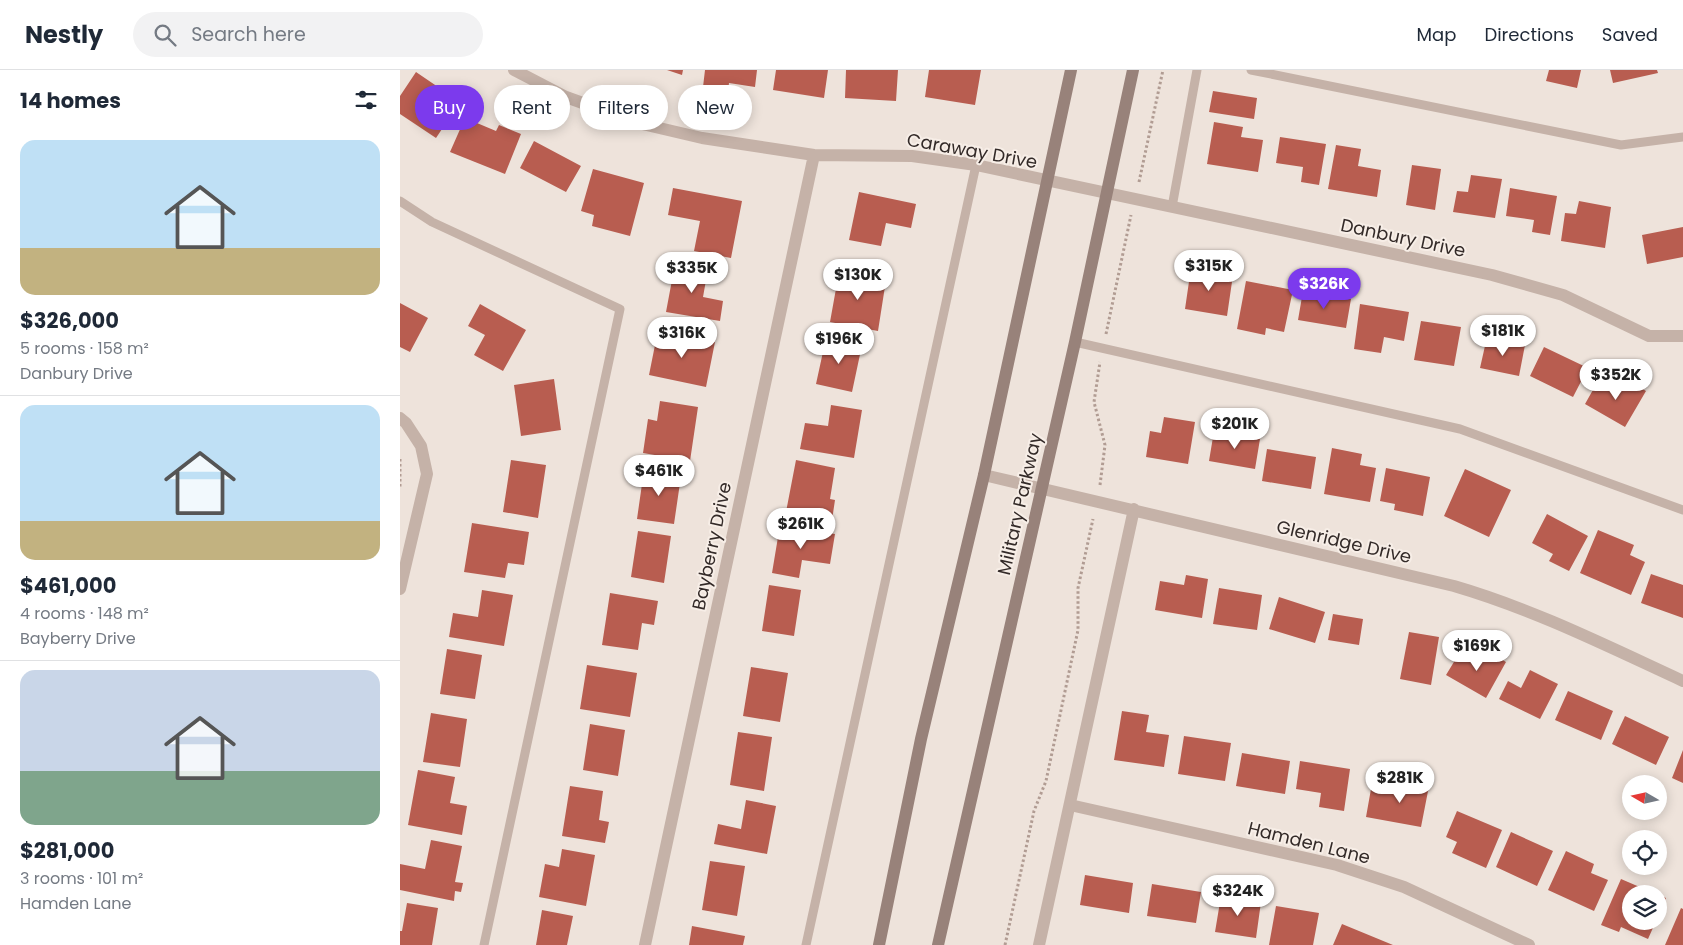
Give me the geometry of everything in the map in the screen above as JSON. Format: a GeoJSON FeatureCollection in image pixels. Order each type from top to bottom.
{"type":"FeatureCollection","features":[{"type":"Feature","properties":{"kind":"main road"},"geometry":{"type":"LineString","coordinates":[[879,945],[921,738],[984,475],[1049,182],[1071,70]]}},
{"type":"Feature","properties":{"kind":"main road","name":"Military Parkway"},"geometry":{"type":"LineString","coordinates":[[938,945],[1075,342],[1132,70]]}},
{"type":"Feature","properties":{"kind":"street","name":"Caraway Drive"},"geometry":{"type":"LineString","coordinates":[[514,70],[566,97],[638,123],[702,138],[814,154],[912,156],[976,166],[1107,194]]}},
{"type":"Feature","properties":{"kind":"street","name":"Bayberry Drive"},"geometry":{"type":"LineString","coordinates":[[645,945],[814,154]]}},
{"type":"Feature","properties":{"kind":"street","name":"Danbury Drive"},"geometry":{"type":"LineString","coordinates":[[1107,194],[1492,275],[1563,295],[1649,336],[1683,336]]}},
{"type":"Feature","properties":{"kind":"street"},"geometry":{"type":"LineString","coordinates":[[400,418],[406,423],[421,446],[427,474],[400,589]]}},
{"type":"Feature","properties":{"kind":"street","name":"Glenridge Drive"},"geometry":{"type":"LineString","coordinates":[[984,475],[1454,586],[1530,611],[1683,681]]}},
{"type":"Feature","properties":{"kind":"street"},"geometry":{"type":"LineString","coordinates":[[1039,945],[1134,509]]}},
{"type":"Feature","properties":{"kind":"street","name":"Hamden Lane"},"geometry":{"type":"LineString","coordinates":[[1070,804],[1337,865],[1404,887],[1529,945]]}},
{"type":"Feature","properties":{"kind":"lane"},"geometry":{"type":"LineString","coordinates":[[1172,207],[1197,70]]}},
{"type":"Feature","properties":{"kind":"lane"},"geometry":{"type":"LineString","coordinates":[[1251,70],[1621,145],[1683,137]]}},
{"type":"Feature","properties":{"kind":"lane"},"geometry":{"type":"LineString","coordinates":[[806,945],[976,166]]}},
{"type":"Feature","properties":{"kind":"lane"},"geometry":{"type":"LineString","coordinates":[[400,202],[432,222],[620,309],[484,945]]}},
{"type":"Feature","properties":{"kind":"lane"},"geometry":{"type":"LineString","coordinates":[[1075,342],[1460,429],[1683,510]]}},
{"type":"Feature","properties":{"kind":"path"},"geometry":{"type":"LineString","coordinates":[[400,459],[400,488]]}},
{"type":"Feature","properties":{"kind":"building"},"geometry":{"type":"Polygon","coordinates":[[[667,70],[683,70],[682,75],[667,70]]]}},
{"type":"Feature","properties":{"kind":"building"},"geometry":{"type":"Polygon","coordinates":[[[705,70],[757,70],[755,87],[752,85],[729,83],[729,85],[703,85],[705,70]]]}},
{"type":"Feature","properties":{"kind":"building"},"geometry":{"type":"Polygon","coordinates":[[[776,70],[828,70],[824,98],[773,90],[776,70]]]}},
{"type":"Feature","properties":{"kind":"building"},"geometry":{"type":"Polygon","coordinates":[[[846,70],[898,70],[896,101],[845,98],[846,70]]]}},
{"type":"Feature","properties":{"kind":"building"},"geometry":{"type":"Polygon","coordinates":[[[929,70],[981,70],[975,105],[925,97],[929,70]]]}},
{"type":"Feature","properties":{"kind":"building"},"geometry":{"type":"Polygon","coordinates":[[[1549,70],[1581,70],[1577,88],[1546,81],[1549,70]]]}},
{"type":"Feature","properties":{"kind":"building"},"geometry":{"type":"Polygon","coordinates":[[[1610,70],[1657,70],[1658,73],[1613,83],[1610,70]]]}},
{"type":"Feature","properties":{"kind":"building"},"geometry":{"type":"Polygon","coordinates":[[[416,72],[435,85],[415,85],[415,124],[400,114],[400,96],[416,72]]]}},
{"type":"Feature","properties":{"kind":"building"},"geometry":{"type":"Polygon","coordinates":[[[1213,91],[1257,98],[1254,119],[1209,112],[1213,91]]]}},
{"type":"Feature","properties":{"kind":"building"},"geometry":{"type":"Polygon","coordinates":[[[1214,122],[1243,127],[1241,137],[1263,140],[1258,172],[1207,164],[1214,122]]]}},
{"type":"Feature","properties":{"kind":"building"},"geometry":{"type":"Polygon","coordinates":[[[484,126],[496,131],[511,130],[521,134],[505,174],[450,152],[460,130],[484,130],[484,126]]]}},
{"type":"Feature","properties":{"kind":"building"},"geometry":{"type":"Polygon","coordinates":[[[424,130],[441,130],[436,138],[424,130]]]}},
{"type":"Feature","properties":{"kind":"building"},"geometry":{"type":"Polygon","coordinates":[[[1280,137],[1326,144],[1319,185],[1301,182],[1303,167],[1276,163],[1280,137]]]}},
{"type":"Feature","properties":{"kind":"building"},"geometry":{"type":"Polygon","coordinates":[[[534,141],[581,166],[566,192],[520,168],[534,141]]]}},
{"type":"Feature","properties":{"kind":"building"},"geometry":{"type":"Polygon","coordinates":[[[1336,145],[1361,149],[1358,166],[1381,170],[1377,197],[1328,189],[1336,145]]]}},
{"type":"Feature","properties":{"kind":"building"},"geometry":{"type":"Polygon","coordinates":[[[1412,165],[1441,169],[1435,210],[1406,205],[1412,165]]]}},
{"type":"Feature","properties":{"kind":"building"},"geometry":{"type":"Polygon","coordinates":[[[593,169],[644,183],[630,236],[592,226],[594,215],[581,211],[593,169]]]}},
{"type":"Feature","properties":{"kind":"building"},"geometry":{"type":"Polygon","coordinates":[[[1471,175],[1502,179],[1495,218],[1453,212],[1457,191],[1468,192],[1471,175]]]}},
{"type":"Feature","properties":{"kind":"building"},"geometry":{"type":"Polygon","coordinates":[[[673,188],[742,201],[731,258],[694,251],[700,221],[668,215],[673,188]]]}},
{"type":"Feature","properties":{"kind":"building"},"geometry":{"type":"Polygon","coordinates":[[[1510,188],[1557,196],[1550,235],[1532,232],[1534,220],[1506,216],[1510,188]]]}},
{"type":"Feature","properties":{"kind":"building"},"geometry":{"type":"Polygon","coordinates":[[[859,192],[916,204],[911,228],[886,223],[881,246],[849,240],[859,192]]]}},
{"type":"Feature","properties":{"kind":"building"},"geometry":{"type":"Polygon","coordinates":[[[1579,201],[1611,207],[1605,248],[1561,241],[1565,213],[1576,214],[1579,201]]]}},
{"type":"Feature","properties":{"kind":"building"},"geometry":{"type":"Polygon","coordinates":[[[1683,227],[1683,257],[1647,264],[1642,235],[1683,227]]]}},
{"type":"Feature","properties":{"kind":"building"},"geometry":{"type":"Polygon","coordinates":[[[675,264],[708,269],[703,297],[723,301],[720,321],[666,312],[675,264]]]}},
{"type":"Feature","properties":{"kind":"building"},"geometry":{"type":"Polygon","coordinates":[[[1191,268],[1233,275],[1227,316],[1185,309],[1191,268]]]}},
{"type":"Feature","properties":{"kind":"building"},"geometry":{"type":"Polygon","coordinates":[[[839,272],[886,280],[878,331],[830,322],[839,272]]]}},
{"type":"Feature","properties":{"kind":"building"},"geometry":{"type":"Polygon","coordinates":[[[1246,281],[1293,290],[1284,332],[1266,328],[1265,335],[1237,329],[1246,281]]]}},
{"type":"Feature","properties":{"kind":"building"},"geometry":{"type":"Polygon","coordinates":[[[1303,291],[1351,299],[1346,328],[1298,320],[1303,291]]]}},
{"type":"Feature","properties":{"kind":"building"},"geometry":{"type":"Polygon","coordinates":[[[400,303],[428,318],[410,352],[400,347],[400,303]]]}},
{"type":"Feature","properties":{"kind":"building"},"geometry":{"type":"Polygon","coordinates":[[[480,304],[526,330],[503,371],[474,355],[485,335],[468,326],[480,304]]]}},
{"type":"Feature","properties":{"kind":"building"},"geometry":{"type":"Polygon","coordinates":[[[1360,304],[1409,312],[1404,341],[1384,337],[1381,353],[1354,349],[1360,304]]]}},
{"type":"Feature","properties":{"kind":"building"},"geometry":{"type":"Polygon","coordinates":[[[1421,321],[1461,327],[1454,366],[1414,360],[1421,321]]]}},
{"type":"Feature","properties":{"kind":"building"},"geometry":{"type":"Polygon","coordinates":[[[658,330],[715,342],[706,387],[649,375],[658,330]]]}},
{"type":"Feature","properties":{"kind":"building"},"geometry":{"type":"Polygon","coordinates":[[[1487,337],[1525,345],[1519,376],[1480,368],[1487,337]]]}},
{"type":"Feature","properties":{"kind":"building"},"geometry":{"type":"Polygon","coordinates":[[[826,338],[862,345],[852,392],[816,384],[826,338]]]}},
{"type":"Feature","properties":{"kind":"building"},"geometry":{"type":"Polygon","coordinates":[[[1544,347],[1588,368],[1573,397],[1530,376],[1544,347]]]}},
{"type":"Feature","properties":{"kind":"building"},"geometry":{"type":"Polygon","coordinates":[[[1624,378],[1646,391],[1625,427],[1585,404],[1598,381],[1616,392],[1624,378]]]}},
{"type":"Feature","properties":{"kind":"building"},"geometry":{"type":"Polygon","coordinates":[[[554,379],[561,430],[521,436],[514,385],[554,379]]]}},
{"type":"Feature","properties":{"kind":"building"},"geometry":{"type":"Polygon","coordinates":[[[660,401],[698,407],[690,461],[643,453],[648,419],[657,421],[660,401]]]}},
{"type":"Feature","properties":{"kind":"building"},"geometry":{"type":"Polygon","coordinates":[[[831,405],[862,410],[854,458],[800,449],[805,423],[828,426],[831,405]]]}},
{"type":"Feature","properties":{"kind":"building"},"geometry":{"type":"Polygon","coordinates":[[[1164,417],[1195,422],[1188,464],[1146,457],[1150,431],[1161,433],[1164,417]]]}},
{"type":"Feature","properties":{"kind":"building"},"geometry":{"type":"Polygon","coordinates":[[[1214,431],[1260,439],[1255,469],[1209,461],[1214,431]]]}},
{"type":"Feature","properties":{"kind":"building"},"geometry":{"type":"Polygon","coordinates":[[[1332,448],[1362,454],[1360,465],[1376,468],[1370,502],[1324,494],[1332,448]]]}},
{"type":"Feature","properties":{"kind":"building"},"geometry":{"type":"Polygon","coordinates":[[[1267,449],[1316,457],[1311,489],[1262,481],[1267,449]]]}},
{"type":"Feature","properties":{"kind":"building"},"geometry":{"type":"Polygon","coordinates":[[[511,460],[546,465],[538,518],[503,512],[511,460]]]}},
{"type":"Feature","properties":{"kind":"building"},"geometry":{"type":"Polygon","coordinates":[[[796,460],[835,468],[830,499],[835,500],[832,520],[786,512],[796,460]]]}},
{"type":"Feature","properties":{"kind":"building"},"geometry":{"type":"Polygon","coordinates":[[[1386,468],[1430,477],[1423,516],[1394,510],[1395,504],[1380,501],[1386,468]]]}},
{"type":"Feature","properties":{"kind":"building"},"geometry":{"type":"Polygon","coordinates":[[[1465,469],[1511,490],[1489,537],[1444,516],[1465,469]]]}},
{"type":"Feature","properties":{"kind":"building"},"geometry":{"type":"Polygon","coordinates":[[[644,470],[681,476],[674,524],[637,519],[644,470]]]}},
{"type":"Feature","properties":{"kind":"building"},"geometry":{"type":"Polygon","coordinates":[[[1547,514],[1588,536],[1569,571],[1549,561],[1553,554],[1532,543],[1547,514]]]}},
{"type":"Feature","properties":{"kind":"building"},"geometry":{"type":"Polygon","coordinates":[[[472,523],[529,532],[524,565],[508,563],[505,578],[464,572],[472,523]]]}},
{"type":"Feature","properties":{"kind":"building"},"geometry":{"type":"Polygon","coordinates":[[[780,525],[835,534],[830,564],[802,560],[799,578],[772,573],[780,525]]]}},
{"type":"Feature","properties":{"kind":"building"},"geometry":{"type":"Polygon","coordinates":[[[1598,530],[1634,545],[1630,555],[1645,562],[1631,595],[1580,573],[1598,530]]]}},
{"type":"Feature","properties":{"kind":"building"},"geometry":{"type":"Polygon","coordinates":[[[638,531],[671,536],[664,583],[631,577],[638,531]]]}},
{"type":"Feature","properties":{"kind":"building"},"geometry":{"type":"Polygon","coordinates":[[[1651,574],[1683,585],[1683,618],[1641,603],[1651,574]]]}},
{"type":"Feature","properties":{"kind":"building"},"geometry":{"type":"Polygon","coordinates":[[[1186,575],[1208,579],[1202,618],[1155,610],[1160,581],[1184,585],[1186,575]]]}},
{"type":"Feature","properties":{"kind":"building"},"geometry":{"type":"Polygon","coordinates":[[[769,585],[801,590],[794,636],[762,631],[769,585]]]}},
{"type":"Feature","properties":{"kind":"building"},"geometry":{"type":"Polygon","coordinates":[[[1219,588],[1262,595],[1257,630],[1213,624],[1219,588]]]}},
{"type":"Feature","properties":{"kind":"building"},"geometry":{"type":"Polygon","coordinates":[[[482,590],[513,595],[504,646],[449,637],[453,613],[478,617],[482,590]]]}},
{"type":"Feature","properties":{"kind":"building"},"geometry":{"type":"Polygon","coordinates":[[[610,593],[658,601],[654,625],[642,623],[638,650],[602,645],[610,593]]]}},
{"type":"Feature","properties":{"kind":"building"},"geometry":{"type":"Polygon","coordinates":[[[1279,597],[1325,612],[1315,643],[1269,629],[1279,597]]]}},
{"type":"Feature","properties":{"kind":"building"},"geometry":{"type":"Polygon","coordinates":[[[1333,614],[1363,619],[1359,645],[1328,640],[1333,614]]]}},
{"type":"Feature","properties":{"kind":"building"},"geometry":{"type":"Polygon","coordinates":[[[1409,632],[1439,637],[1431,685],[1400,679],[1409,632]]]}},
{"type":"Feature","properties":{"kind":"building"},"geometry":{"type":"Polygon","coordinates":[[[447,649],[482,655],[475,699],[440,694],[447,649]]]}},
{"type":"Feature","properties":{"kind":"building"},"geometry":{"type":"Polygon","coordinates":[[[1484,649],[1506,662],[1486,698],[1446,675],[1460,652],[1477,662],[1484,649]]]}},
{"type":"Feature","properties":{"kind":"building"},"geometry":{"type":"Polygon","coordinates":[[[587,665],[637,673],[630,717],[580,709],[587,665]]]}},
{"type":"Feature","properties":{"kind":"building"},"geometry":{"type":"Polygon","coordinates":[[[751,667],[788,673],[780,722],[743,716],[751,667]]]}},
{"type":"Feature","properties":{"kind":"building"},"geometry":{"type":"Polygon","coordinates":[[[1530,670],[1558,684],[1540,719],[1499,699],[1508,681],[1521,688],[1530,670]]]}},
{"type":"Feature","properties":{"kind":"building"},"geometry":{"type":"Polygon","coordinates":[[[1568,691],[1613,711],[1601,740],[1555,720],[1568,691]]]}},
{"type":"Feature","properties":{"kind":"building"},"geometry":{"type":"Polygon","coordinates":[[[1122,711],[1149,715],[1146,732],[1169,735],[1164,767],[1114,760],[1122,711]]]}},
{"type":"Feature","properties":{"kind":"building"},"geometry":{"type":"Polygon","coordinates":[[[431,713],[467,719],[460,767],[423,762],[431,713]]]}},
{"type":"Feature","properties":{"kind":"building"},"geometry":{"type":"Polygon","coordinates":[[[1625,716],[1669,737],[1656,765],[1612,744],[1625,716]]]}},
{"type":"Feature","properties":{"kind":"building"},"geometry":{"type":"Polygon","coordinates":[[[590,724],[625,730],[618,776],[583,770],[590,724]]]}},
{"type":"Feature","properties":{"kind":"building"},"geometry":{"type":"Polygon","coordinates":[[[738,732],[772,737],[764,791],[730,785],[738,732]]]}},
{"type":"Feature","properties":{"kind":"building"},"geometry":{"type":"Polygon","coordinates":[[[1184,736],[1231,743],[1225,781],[1178,774],[1184,736]]]}},
{"type":"Feature","properties":{"kind":"building"},"geometry":{"type":"Polygon","coordinates":[[[1683,750],[1683,783],[1672,778],[1683,750]]]}},
{"type":"Feature","properties":{"kind":"building"},"geometry":{"type":"Polygon","coordinates":[[[1242,753],[1290,761],[1285,794],[1236,786],[1242,753]]]}},
{"type":"Feature","properties":{"kind":"building"},"geometry":{"type":"Polygon","coordinates":[[[1300,761],[1350,769],[1344,811],[1319,807],[1321,793],[1296,789],[1300,761]]]}},
{"type":"Feature","properties":{"kind":"building"},"geometry":{"type":"Polygon","coordinates":[[[418,770],[455,777],[450,803],[467,806],[462,835],[408,825],[418,770]]]}},
{"type":"Feature","properties":{"kind":"building"},"geometry":{"type":"Polygon","coordinates":[[[1398,780],[1429,786],[1421,827],[1366,817],[1371,789],[1395,794],[1398,780]]]}},
{"type":"Feature","properties":{"kind":"building"},"geometry":{"type":"Polygon","coordinates":[[[570,786],[603,791],[599,820],[609,822],[605,843],[562,836],[570,786]]]}},
{"type":"Feature","properties":{"kind":"building"},"geometry":{"type":"Polygon","coordinates":[[[746,800],[776,806],[767,854],[714,844],[718,824],[741,829],[746,800]]]}},
{"type":"Feature","properties":{"kind":"building"},"geometry":{"type":"Polygon","coordinates":[[[1457,811],[1502,830],[1486,868],[1452,853],[1457,842],[1446,837],[1457,811]]]}},
{"type":"Feature","properties":{"kind":"building"},"geometry":{"type":"Polygon","coordinates":[[[1511,832],[1553,851],[1537,886],[1496,867],[1511,832]]]}},
{"type":"Feature","properties":{"kind":"building"},"geometry":{"type":"Polygon","coordinates":[[[431,840],[462,846],[455,882],[463,883],[461,892],[455,891],[454,901],[400,890],[400,864],[425,869],[431,840]]]}},
{"type":"Feature","properties":{"kind":"building"},"geometry":{"type":"Polygon","coordinates":[[[562,849],[595,855],[586,906],[539,897],[545,864],[559,867],[562,849]]]}},
{"type":"Feature","properties":{"kind":"building"},"geometry":{"type":"Polygon","coordinates":[[[1566,851],[1594,864],[1591,873],[1608,880],[1594,911],[1548,890],[1566,851]]]}},
{"type":"Feature","properties":{"kind":"building"},"geometry":{"type":"Polygon","coordinates":[[[710,861],[745,866],[737,916],[702,910],[710,861]]]}},
{"type":"Feature","properties":{"kind":"building"},"geometry":{"type":"Polygon","coordinates":[[[1085,875],[1133,883],[1129,913],[1080,905],[1085,875]]]}},
{"type":"Feature","properties":{"kind":"building"},"geometry":{"type":"Polygon","coordinates":[[[1621,879],[1635,885],[1622,885],[1622,927],[1619,932],[1601,925],[1621,879]]]}},
{"type":"Feature","properties":{"kind":"building"},"geometry":{"type":"Polygon","coordinates":[[[1152,884],[1201,892],[1196,923],[1147,916],[1152,884]]]}},
{"type":"Feature","properties":{"kind":"building"},"geometry":{"type":"Polygon","coordinates":[[[1221,896],[1261,902],[1256,938],[1215,932],[1221,896]]]}},
{"type":"Feature","properties":{"kind":"building"},"geometry":{"type":"Polygon","coordinates":[[[407,903],[438,908],[432,945],[400,945],[400,931],[402,931],[407,903]]]}},
{"type":"Feature","properties":{"kind":"building"},"geometry":{"type":"Polygon","coordinates":[[[1276,906],[1319,913],[1313,945],[1269,945],[1276,906]]]}},
{"type":"Feature","properties":{"kind":"building"},"geometry":{"type":"Polygon","coordinates":[[[1681,908],[1683,909],[1683,945],[1665,945],[1681,908]]]}},
{"type":"Feature","properties":{"kind":"building"},"geometry":{"type":"Polygon","coordinates":[[[542,910],[573,916],[567,945],[536,945],[542,910]]]}},
{"type":"Feature","properties":{"kind":"building"},"geometry":{"type":"Polygon","coordinates":[[[1342,924],[1393,945],[1333,945],[1342,924]]]}},
{"type":"Feature","properties":{"kind":"building"},"geometry":{"type":"Polygon","coordinates":[[[692,926],[745,936],[743,945],[689,945],[692,926]]]}},
{"type":"Feature","properties":{"kind":"building"},"geometry":{"type":"Polygon","coordinates":[[[1628,930],[1652,930],[1648,939],[1628,930]]]}}]}
